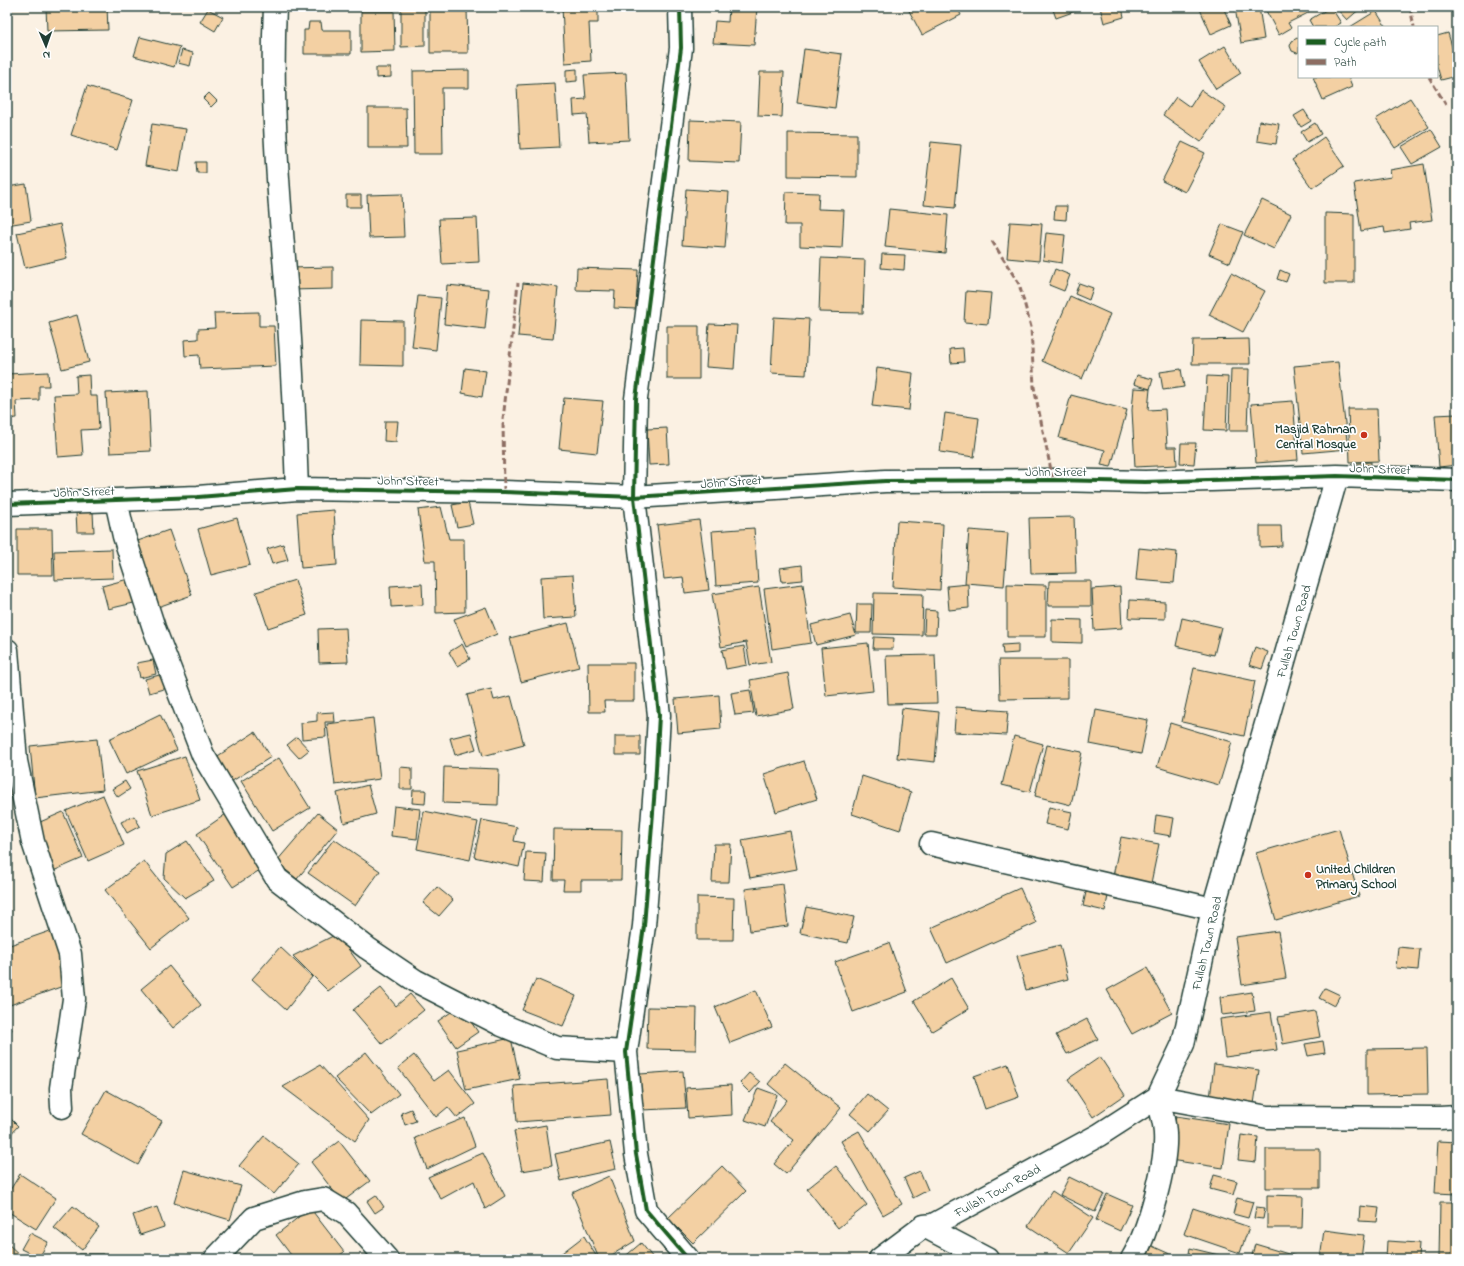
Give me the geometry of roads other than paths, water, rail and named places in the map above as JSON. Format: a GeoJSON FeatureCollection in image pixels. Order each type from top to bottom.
{"type":"FeatureCollection","features":[{"type":"Feature","properties":{"kind":"street"},"geometry":{"type":"LineString","coordinates":[[275,7],[277,174],[290,338],[298,489]]}},
{"type":"Feature","properties":{"kind":"street"},"geometry":{"type":"LineString","coordinates":[[680,7],[680,48],[636,399],[634,496],[659,715],[644,926],[626,1052],[636,1154],[646,1210],[688,1259]]}},
{"type":"Feature","properties":{"kind":"street","name":"John Street"},"geometry":{"type":"LineString","coordinates":[[7,504],[198,497],[298,489],[634,496],[885,481],[1053,480],[1144,482],[1337,476],[1457,480]]}},
{"type":"Feature","properties":{"kind":"street","name":"Fullah Town Road"},"geometry":{"type":"LineString","coordinates":[[880,1259],[924,1226],[933,1225],[1099,1135],[1158,1097],[1183,1044],[1213,909],[1337,476]]}},
{"type":"Feature","properties":{"kind":"street"},"geometry":{"type":"LineString","coordinates":[[116,500],[124,536],[154,628],[203,755],[277,879],[367,948],[416,981],[502,1025],[557,1048],[626,1052]]}},
{"type":"Feature","properties":{"kind":"street"},"geometry":{"type":"LineString","coordinates":[[7,650],[16,761],[33,842],[70,954],[74,999],[61,1088],[62,1107]]}},
{"type":"Feature","properties":{"kind":"street"},"geometry":{"type":"LineString","coordinates":[[931,844],[1213,909]]}},
{"type":"Feature","properties":{"kind":"street"},"geometry":{"type":"LineString","coordinates":[[1132,1259],[1140,1246],[1162,1170],[1165,1133],[1158,1097],[1268,1118],[1440,1118],[1457,1116]]}},
{"type":"Feature","properties":{"kind":"street"},"geometry":{"type":"LineString","coordinates":[[215,1259],[254,1218],[305,1202],[323,1199],[346,1213],[387,1259]]}},
{"type":"Feature","properties":{"kind":"street"},"geometry":{"type":"LineString","coordinates":[[924,1226],[987,1259]]}},
{"type":"Feature","properties":{"kind":"place","name":"Masjid Rahman Central Mosque"},"geometry":{"type":"Point","coordinates":[1364,435]}},
{"type":"Feature","properties":{"kind":"place","name":"United Children Primary School"},"geometry":{"type":"Point","coordinates":[1308,875]}}]}
